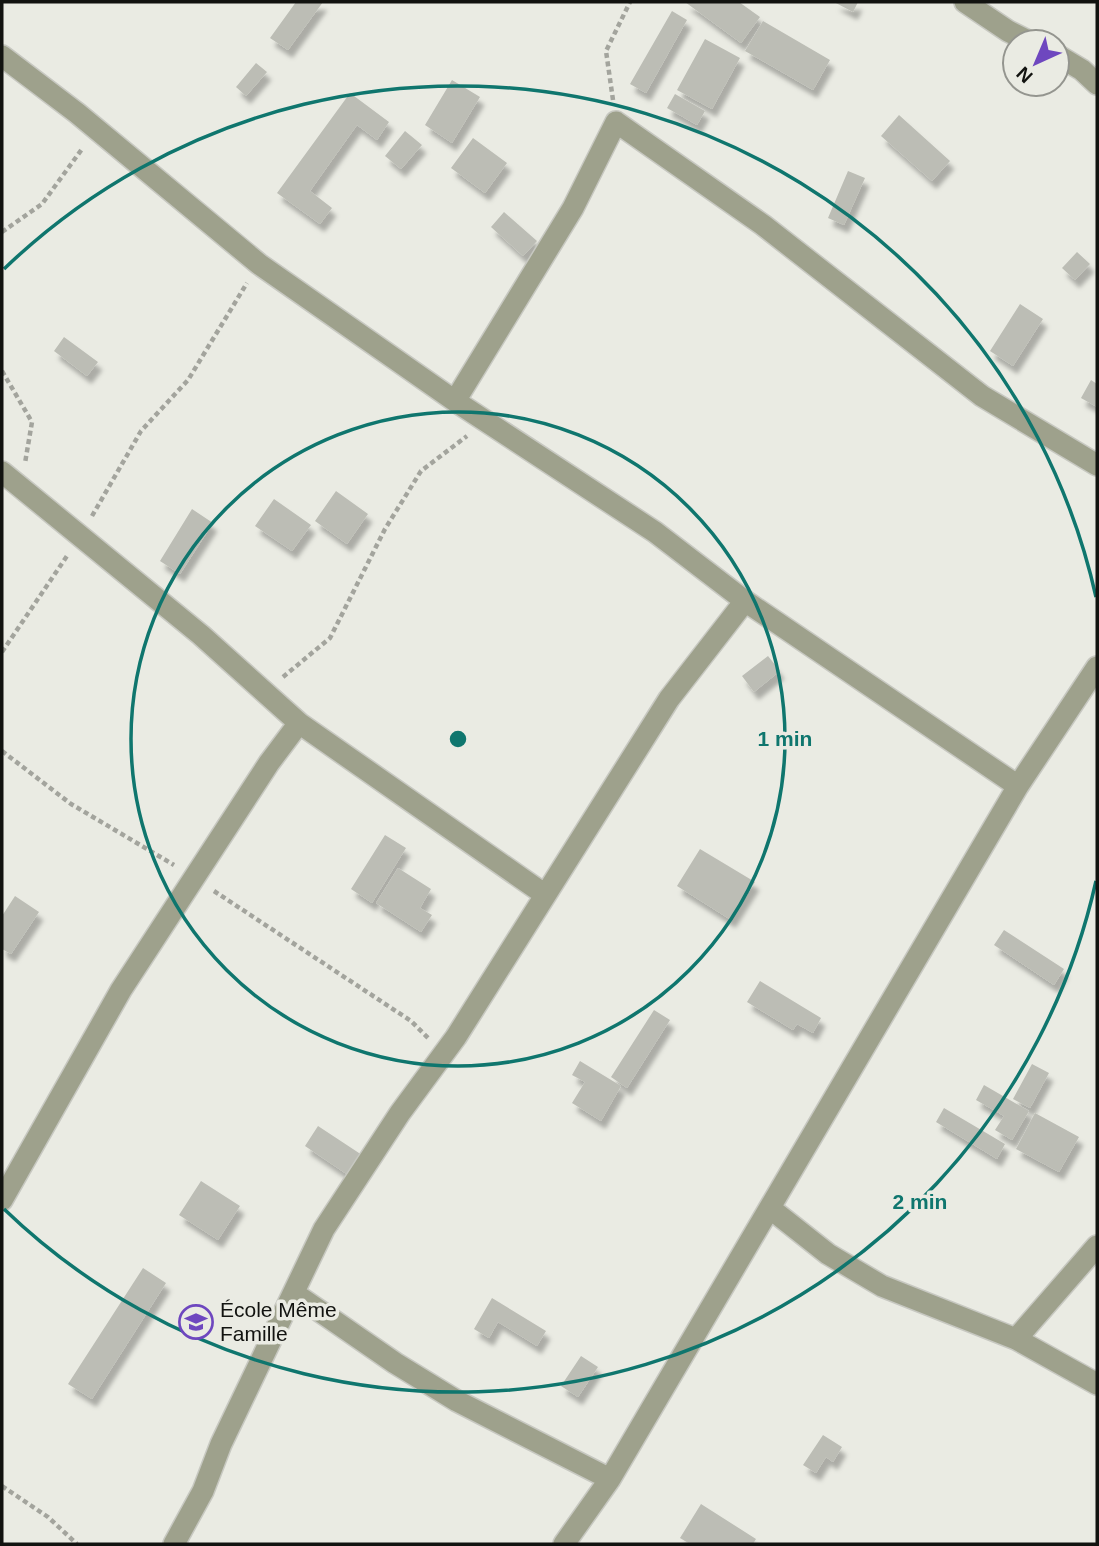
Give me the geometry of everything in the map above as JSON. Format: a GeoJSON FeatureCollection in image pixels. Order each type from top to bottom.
{"type":"FeatureCollection","features":[{"type":"Feature","properties":{"kind":"street"},"geometry":{"type":"LineString","coordinates":[[965,2],[1004,28]]}},
{"type":"Feature","properties":{"kind":"street"},"geometry":{"type":"LineString","coordinates":[[2,57],[77,113],[259,264],[455,401],[655,532],[746,601],[1018,786]]}},
{"type":"Feature","properties":{"kind":"street"},"geometry":{"type":"LineString","coordinates":[[1071,63],[1097,84]]}},
{"type":"Feature","properties":{"kind":"street"},"geometry":{"type":"LineString","coordinates":[[455,401],[573,208],[616,122],[763,225],[982,396],[1097,465]]}},
{"type":"Feature","properties":{"kind":"street"},"geometry":{"type":"LineString","coordinates":[[2,472],[266,691],[299,723],[425,814],[544,894]]}},
{"type":"Feature","properties":{"kind":"street"},"geometry":{"type":"LineString","coordinates":[[174,1544],[203,1491],[221,1444],[324,1229],[353,1182],[444,1054],[669,699],[746,601]]}},
{"type":"Feature","properties":{"kind":"street"},"geometry":{"type":"LineString","coordinates":[[564,1544],[610,1479],[1018,786],[1097,667]]}},
{"type":"Feature","properties":{"kind":"street"},"geometry":{"type":"LineString","coordinates":[[2,1200],[121,990],[299,723]]}},
{"type":"Feature","properties":{"kind":"street"},"geometry":{"type":"LineString","coordinates":[[771,1209],[828,1254],[882,1286],[1016,1339],[1097,1384]]}},
{"type":"Feature","properties":{"kind":"street"},"geometry":{"type":"LineString","coordinates":[[1016,1339],[1097,1246]]}},
{"type":"Feature","properties":{"kind":"street"},"geometry":{"type":"LineString","coordinates":[[295,1294],[395,1363],[457,1401],[610,1479]]}},
{"type":"Feature","properties":{"kind":"path"},"geometry":{"type":"LineString","coordinates":[[616,122],[606,51],[630,2]]}},
{"type":"Feature","properties":{"kind":"path"},"geometry":{"type":"LineString","coordinates":[[2,232],[42,204],[82,150],[77,113]]}},
{"type":"Feature","properties":{"kind":"path"},"geometry":{"type":"LineString","coordinates":[[2,652],[80,536],[141,432],[188,380],[259,264]]}},
{"type":"Feature","properties":{"kind":"path"},"geometry":{"type":"LineString","coordinates":[[2,371],[32,422],[21,488]]}},
{"type":"Feature","properties":{"kind":"path"},"geometry":{"type":"LineString","coordinates":[[266,691],[330,638],[385,529],[421,471],[486,421]]}},
{"type":"Feature","properties":{"kind":"path"},"geometry":{"type":"LineString","coordinates":[[2,751],[71,804],[195,877],[411,1021],[444,1054]]}},
{"type":"Feature","properties":{"kind":"path"},"geometry":{"type":"LineString","coordinates":[[2,1486],[48,1517],[77,1544]]}},
{"type":"Feature","properties":{"kind":"building"},"geometry":{"type":"Polygon","coordinates":[[[296,2],[323,2],[288,50],[270,38],[296,2]]]}},
{"type":"Feature","properties":{"kind":"building"},"geometry":{"type":"Polygon","coordinates":[[[685,2],[739,2],[760,17],[741,43],[685,2]]]}},
{"type":"Feature","properties":{"kind":"building"},"geometry":{"type":"Polygon","coordinates":[[[834,2],[858,2],[853,12],[834,2]]]}},
{"type":"Feature","properties":{"kind":"building"},"geometry":{"type":"Polygon","coordinates":[[[672,11],[687,20],[646,93],[630,84],[672,11]]]}},
{"type":"Feature","properties":{"kind":"building"},"geometry":{"type":"Polygon","coordinates":[[[763,21],[830,60],[813,90],[745,51],[763,21]]]}},
{"type":"Feature","properties":{"kind":"building"},"geometry":{"type":"Polygon","coordinates":[[[705,39],[740,58],[712,109],[677,90],[705,39]]]}},
{"type":"Feature","properties":{"kind":"building"},"geometry":{"type":"Polygon","coordinates":[[[256,63],[267,72],[246,96],[236,87],[256,63]]]}},
{"type":"Feature","properties":{"kind":"building"},"geometry":{"type":"Polygon","coordinates":[[[452,80],[480,97],[452,143],[425,125],[452,80]]]}},
{"type":"Feature","properties":{"kind":"building"},"geometry":{"type":"Polygon","coordinates":[[[350,93],[389,122],[377,140],[357,125],[310,191],[332,208],[320,224],[277,193],[350,93]]]}},
{"type":"Feature","properties":{"kind":"building"},"geometry":{"type":"Polygon","coordinates":[[[675,94],[705,111],[697,125],[667,108],[675,94]]]}},
{"type":"Feature","properties":{"kind":"building"},"geometry":{"type":"Polygon","coordinates":[[[899,115],[950,161],[932,181],[881,136],[899,115]]]}},
{"type":"Feature","properties":{"kind":"building"},"geometry":{"type":"Polygon","coordinates":[[[405,131],[422,145],[401,169],[385,156],[405,131]]]}},
{"type":"Feature","properties":{"kind":"building"},"geometry":{"type":"Polygon","coordinates":[[[473,138],[507,163],[485,193],[451,168],[473,138]]]}},
{"type":"Feature","properties":{"kind":"building"},"geometry":{"type":"Polygon","coordinates":[[[848,171],[865,178],[844,225],[828,218],[848,171]]]}},
{"type":"Feature","properties":{"kind":"building"},"geometry":{"type":"Polygon","coordinates":[[[504,212],[537,241],[523,256],[491,227],[504,212]]]}},
{"type":"Feature","properties":{"kind":"building"},"geometry":{"type":"Polygon","coordinates":[[[1077,252],[1090,264],[1075,280],[1062,268],[1077,252]]]}},
{"type":"Feature","properties":{"kind":"building"},"geometry":{"type":"Polygon","coordinates":[[[1020,304],[1043,319],[1013,366],[990,351],[1020,304]]]}},
{"type":"Feature","properties":{"kind":"building"},"geometry":{"type":"Polygon","coordinates":[[[64,337],[98,362],[87,376],[54,351],[64,337]]]}},
{"type":"Feature","properties":{"kind":"building"},"geometry":{"type":"Polygon","coordinates":[[[1091,380],[1097,384],[1097,407],[1081,398],[1091,380]]]}},
{"type":"Feature","properties":{"kind":"building"},"geometry":{"type":"Polygon","coordinates":[[[336,491],[368,514],[347,544],[315,521],[336,491]]]}},
{"type":"Feature","properties":{"kind":"building"},"geometry":{"type":"Polygon","coordinates":[[[274,499],[311,525],[292,551],[255,526],[274,499]]]}},
{"type":"Feature","properties":{"kind":"building"},"geometry":{"type":"Polygon","coordinates":[[[192,509],[213,523],[180,574],[160,561],[192,509]]]}},
{"type":"Feature","properties":{"kind":"building"},"geometry":{"type":"Polygon","coordinates":[[[768,656],[780,671],[754,692],[742,676],[768,656]]]}},
{"type":"Feature","properties":{"kind":"building"},"geometry":{"type":"Polygon","coordinates":[[[385,835],[406,848],[372,903],[351,889],[385,835]]]}},
{"type":"Feature","properties":{"kind":"building"},"geometry":{"type":"Polygon","coordinates":[[[700,849],[755,882],[731,920],[677,886],[700,849]]]}},
{"type":"Feature","properties":{"kind":"building"},"geometry":{"type":"Polygon","coordinates":[[[398,868],[431,889],[420,908],[432,915],[421,932],[376,903],[398,868]]]}},
{"type":"Feature","properties":{"kind":"building"},"geometry":{"type":"Polygon","coordinates":[[[15,896],[39,912],[11,954],[2,949],[2,916],[15,896]]]}},
{"type":"Feature","properties":{"kind":"building"},"geometry":{"type":"Polygon","coordinates":[[[1004,930],[1064,969],[1054,985],[994,945],[1004,930]]]}},
{"type":"Feature","properties":{"kind":"building"},"geometry":{"type":"Polygon","coordinates":[[[760,981],[821,1018],[813,1033],[797,1024],[793,1030],[747,1002],[760,981]]]}},
{"type":"Feature","properties":{"kind":"building"},"geometry":{"type":"Polygon","coordinates":[[[654,1010],[670,1020],[627,1088],[611,1077],[654,1010]]]}},
{"type":"Feature","properties":{"kind":"building"},"geometry":{"type":"Polygon","coordinates":[[[580,1061],[621,1086],[601,1121],[572,1103],[585,1082],[572,1075],[580,1061]]]}},
{"type":"Feature","properties":{"kind":"building"},"geometry":{"type":"Polygon","coordinates":[[[1032,1064],[1049,1073],[1030,1108],[1013,1099],[1032,1064]]]}},
{"type":"Feature","properties":{"kind":"building"},"geometry":{"type":"Polygon","coordinates":[[[984,1085],[1029,1111],[1012,1140],[995,1130],[1004,1116],[976,1100],[984,1085]]]}},
{"type":"Feature","properties":{"kind":"building"},"geometry":{"type":"Polygon","coordinates":[[[944,1108],[1005,1144],[997,1159],[936,1122],[944,1108]]]}},
{"type":"Feature","properties":{"kind":"building"},"geometry":{"type":"Polygon","coordinates":[[[1035,1113],[1079,1137],[1059,1172],[1016,1149],[1035,1113]]]}},
{"type":"Feature","properties":{"kind":"building"},"geometry":{"type":"Polygon","coordinates":[[[318,1126],[362,1155],[348,1175],[305,1146],[318,1126]]]}},
{"type":"Feature","properties":{"kind":"building"},"geometry":{"type":"Polygon","coordinates":[[[201,1181],[240,1206],[218,1240],[179,1215],[201,1181]]]}},
{"type":"Feature","properties":{"kind":"building"},"geometry":{"type":"Polygon","coordinates":[[[143,1268],[166,1283],[92,1399],[68,1384],[143,1268]]]}},
{"type":"Feature","properties":{"kind":"building"},"geometry":{"type":"Polygon","coordinates":[[[492,1298],[546,1331],[537,1346],[498,1322],[489,1338],[474,1329],[492,1298]]]}},
{"type":"Feature","properties":{"kind":"building"},"geometry":{"type":"Polygon","coordinates":[[[581,1356],[598,1367],[578,1397],[561,1386],[581,1356]]]}},
{"type":"Feature","properties":{"kind":"building"},"geometry":{"type":"Polygon","coordinates":[[[823,1435],[842,1447],[833,1462],[826,1457],[816,1473],[803,1465],[823,1435]]]}},
{"type":"Feature","properties":{"kind":"building"},"geometry":{"type":"Polygon","coordinates":[[[701,1504],[756,1539],[753,1544],[690,1544],[680,1538],[701,1504]]]}},
{"type":"Feature","properties":{"kind":"place","name":"École Même Famille"},"geometry":{"type":"Point","coordinates":[196,1322]}}]}
